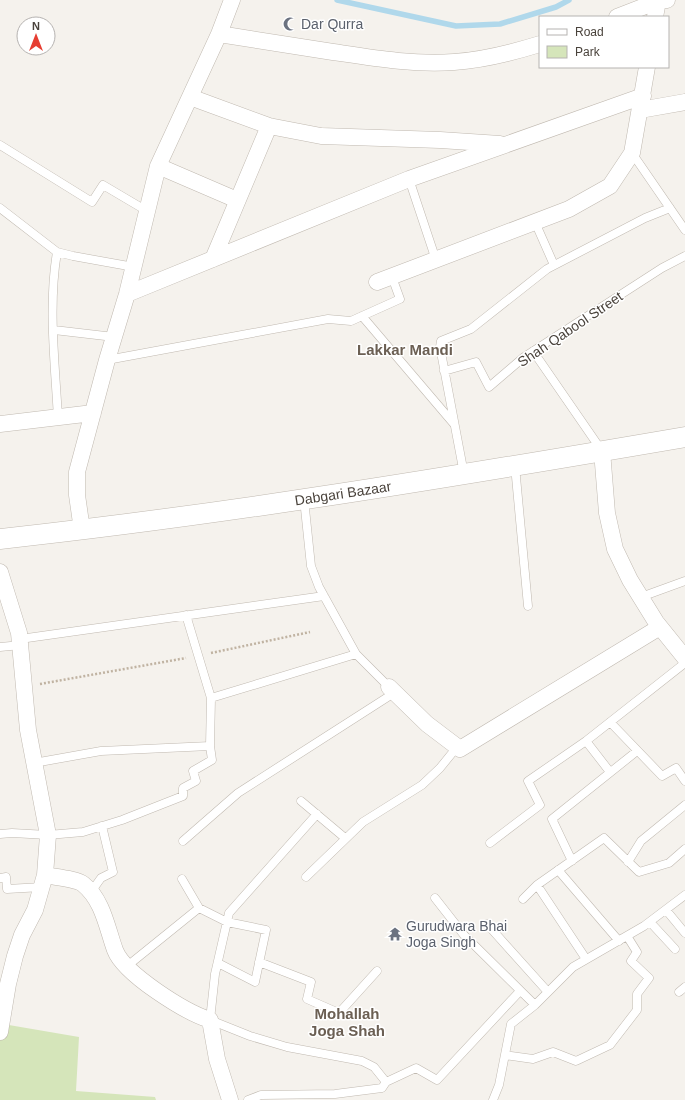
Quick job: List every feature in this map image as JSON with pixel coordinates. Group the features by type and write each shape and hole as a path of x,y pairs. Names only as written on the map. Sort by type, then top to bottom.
{"street":[{"path":"82,530 77,495 77,472 107,360 127,294 158,166 219,34 232,0"},
{"path":"656,16 658,0"},
{"path":"619,16 658,0 667,0"},
{"path":"219,34 371,58 411,62 453,62 480,60 505,55 539,44"},
{"path":"377,282 569,209 610,186 632,153 648,68"},
{"path":"190,97 269,126 321,136 506,144"},
{"path":"127,294 409,180 506,144 642,103 685,102"},
{"path":"212,259 269,126"},
{"path":"158,166 237,200"},
{"path":"0,424 93,413"},
{"name":"Dabgari Bazaar","path":"0,539 82,530 304,498 515,466 685,437"},
{"path":"602,451 607,513 615,550 660,628 685,658"},
{"path":"0,572 20,642 28,730 48,835 43,881 35,910 22,935 15,956 2,1012 0,1032"},
{"path":"391,690 427,724 460,749 660,628"},
{"path":"43,881 82,883 91,892 108,925 116,951 126,967 170,999 201,1017 210,1020 217,1060 230,1100"}],"lane":[{"path":"0,145 92,202 102,185 147,211"},
{"path":"632,153 685,230"},
{"path":"409,180 436,260"},
{"path":"0,208 57,252 134,267"},
{"path":"464,474 440,347 441,341 471,328 554,265 645,218 670,208"},
{"path":"535,222 554,265"},
{"path":"57,252 54,271 54,330 58,418"},
{"name":"Shah Qabool Street","path":"444,370 476,362 490,387 524,357 662,268 685,256"},
{"path":"107,360 328,319 351,321 400,299 392,276"},
{"path":"362,316 455,424"},
{"path":"54,330 114,337"},
{"path":"533,351 602,451"},
{"path":"515,466 528,606"},
{"path":"183,841 238,793 391,690 356,654 324,596 311,566 304,498"},
{"path":"641,597 685,582"},
{"path":"0,647 20,642 186,615 324,596"},
{"path":"0,834 12,833 48,835 83,832 183,796 183,788 196,781 193,771 212,760 210,746 211,698 186,615"},
{"path":"211,698 356,654"},
{"path":"490,843 540,805 528,781 610,722 685,663"},
{"path":"610,722 662,776 676,768 685,781"},
{"path":"586,740 610,772"},
{"path":"34,763 102,751 210,746"},
{"path":"306,877 363,822 422,785 440,768 457,747"},
{"path":"572,861 552,819 637,751"},
{"path":"301,801 346,838"},
{"path":"628,862 641,841 685,805"},
{"path":"317,814 229,913 218,963 210,1020 250,1036 287,1047 362,1061 374,1067 386,1082"},
{"path":"91,892 101,878 113,872 102,826"},
{"path":"524,899 537,885 604,838 639,872 669,863 685,849"},
{"path":"558,870 619,941"},
{"path":"0,878 6,878 7,889 43,881"},
{"path":"182,879 199,908 227,922 266,930 255,982 218,963"},
{"path":"537,885 586,959"},
{"path":"493,1100 499,1085 511,1024 534,1005 573,967 650,922 685,895"},
{"path":"435,898 464,935 534,1005"},
{"path":"126,967 199,908"},
{"path":"666,910 685,933"},
{"path":"650,922 675,949"},
{"path":"487,924 548,992"},
{"path":"505,1055 533,1059 553,1052 576,1061 610,1045 637,1010 637,994 649,978 631,961 637,952 627,936"},
{"path":"259,962 312,982 307,999 339,1013 377,971"},
{"path":"248,1100 261,1095 335,1094 382,1088 386,1082 416,1068 437,1080 520,991"}],"path":[{"path":"24,687 198,656 310,632"}],"green space":[{"path":"3,1024 79,1037 76,1091 155,1097 156,1100 0,1100 0,1028"}],"waterway":[{"path":"337,0 456,26 500,24 556,7 569,0"}],"place":[{"name":"Dar Qurra","path":"290,24"},
{"name":"Gurudwara Bhai Joga Singh","path":"395,934"}],"district":[{"name":"Lakkar Mandi","path":"405,350"},
{"name":"Mohallah Joga Shah","path":"347,1022"}]}
